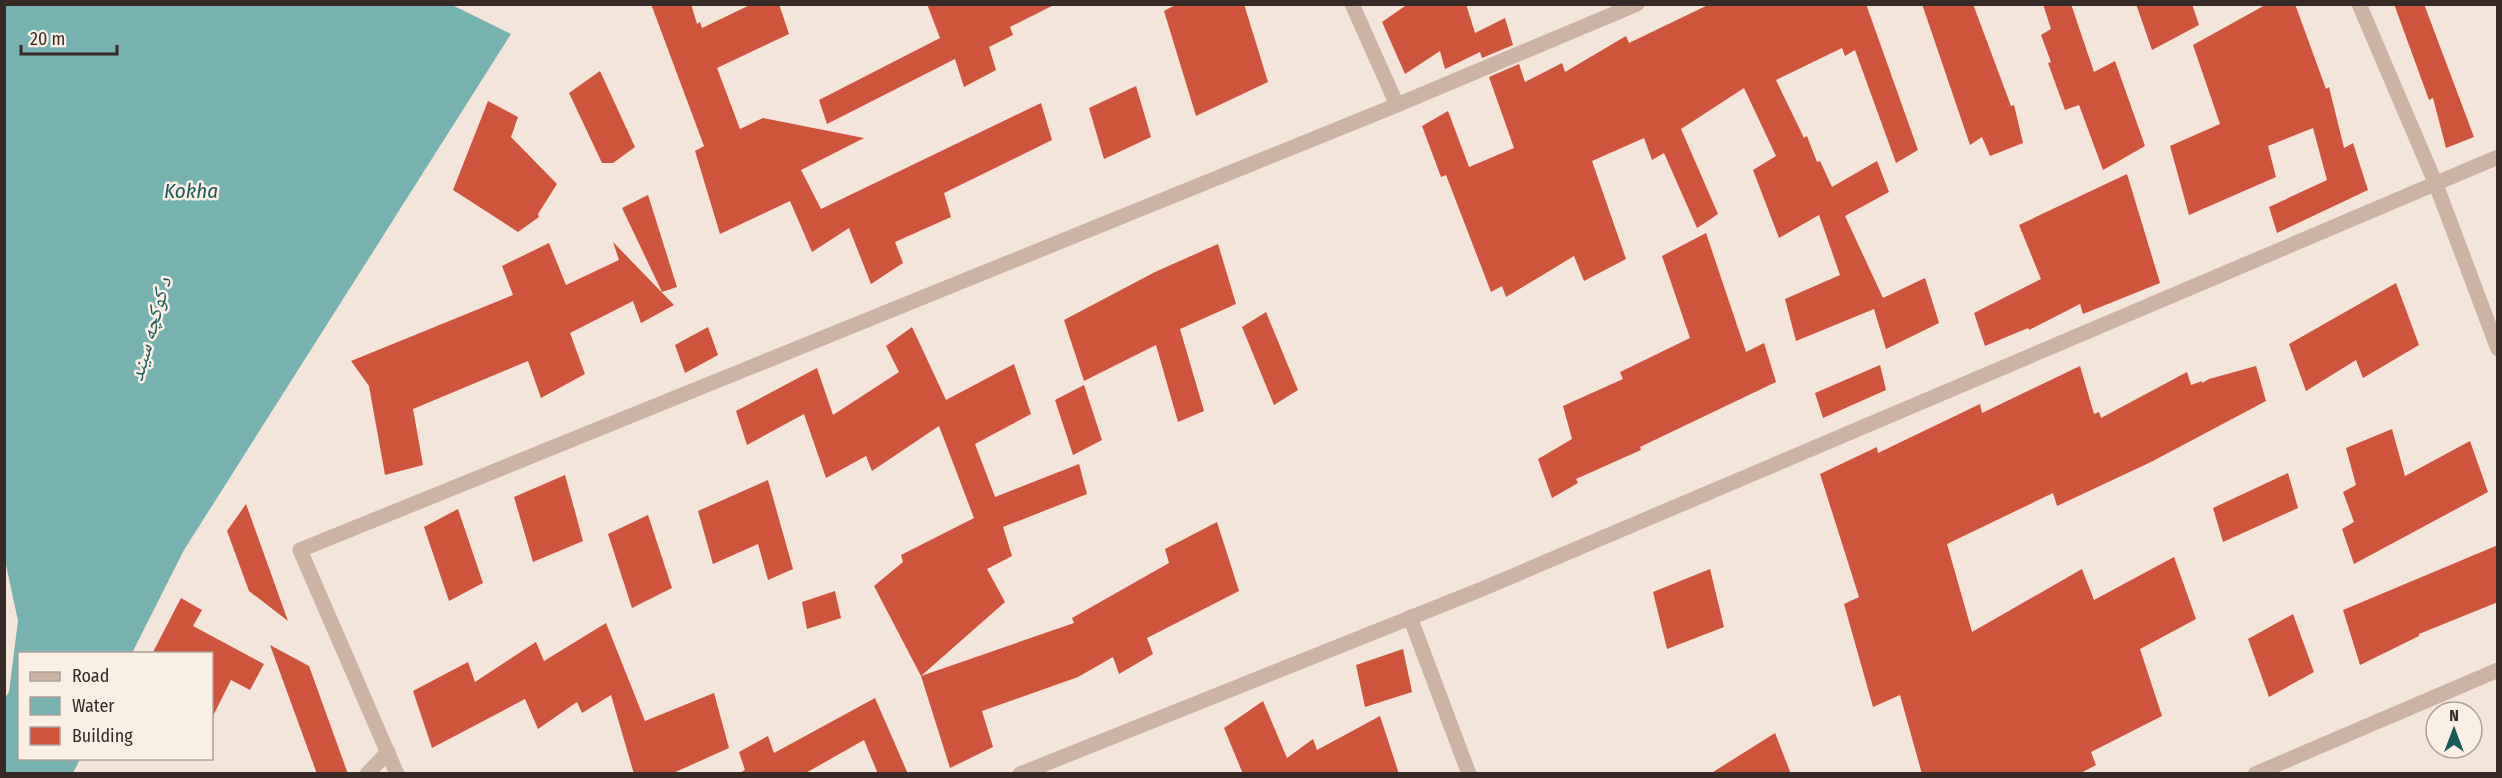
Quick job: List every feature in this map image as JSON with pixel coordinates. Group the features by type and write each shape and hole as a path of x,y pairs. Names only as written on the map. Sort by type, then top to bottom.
{"street":[{"path":"1352,4 1397,105"},
{"path":"397,774 300,550 1397,105 1637,4"},
{"path":"2359,4 2435,182 2498,349"},
{"path":"1020,774 1493,584 2498,157"},
{"path":"1410,617 1469,774"},
{"path":"2255,774 2498,670"},
{"path":"367,774 388,752"}],"water":[{"name":"Kokha","path":"5,5 452,5 511,34 184,550 133,652 18,652 18,760 80,760 73,773 5,773 5,698 9,692 18,621 4,555"}],"building":[{"path":"651,4 691,4 697,24 700,22 702,28 752,4 779,4 789,34 717,68 740,129 763,118 864,138 801,170 821,209 1041,103 1052,140 944,193 951,217 895,242 903,263 871,284 849,228 812,252 790,201 720,234 695,151 704,146"},
{"path":"927,4 1056,4 1010,27 1013,35 989,47 996,70 964,87 955,59 827,124 819,100 940,38"},
{"path":"1177,4 1244,4 1268,82 1196,116 1164,11"},
{"path":"1408,4 1466,4 1475,33 1505,18 1513,45 1482,58 1480,52 1445,69 1440,51 1405,74 1382,22"},
{"path":"1710,4 1866,4 1918,150 1896,163 1855,50 1845,56 1842,48 1776,80 1804,138 1807,136 1817,162 1820,161 1832,187 1877,161 1889,192 1845,216 1883,298 1925,278 1939,323 1886,349 1874,309 1796,341 1785,299 1840,275 1819,215 1779,238 1753,170 1776,156 1744,88 1681,129 1718,214 1697,228 1664,153 1652,160 1644,138 1592,161 1626,259 1584,281 1574,256 1506,297 1502,286 1491,292 1446,175 1441,177 1422,126 1448,111 1469,167 1514,148 1489,77 1519,64 1525,82 1562,63 1565,72 1626,36 1629,43"},
{"path":"1922,4 1973,4 2011,106 2014,105 2023,143 1990,156 1982,137 1970,145"},
{"path":"2043,4 2071,4 2094,72 2115,61 2145,146 2103,170 2079,105 2065,110 2048,63 2051,62 2041,35 2051,29"},
{"path":"2136,4 2192,4 2199,25 2152,50"},
{"path":"2267,4 2295,4 2326,89 2329,87 2344,148 2353,143 2368,190 2277,233 2269,207 2327,180 2313,128 2268,146 2276,177 2189,215 2170,146 2220,124 2193,45"},
{"path":"2394,4 2424,4 2474,137 2446,148 2433,98 2429,100"},
{"path":"600,71 635,147 613,163 602,163 569,93"},
{"path":"1136,86 1151,137 1104,159 1089,108"},
{"path":"488,101 518,117 511,137 557,184 538,214 539,217 518,232 453,190"},
{"path":"2127,174 2160,283 2083,314 2080,304 2029,330 2028,328 1985,346 1974,313 2041,279 2019,225"},
{"path":"648,195 677,287 662,292 622,208"},
{"path":"1706,233 1746,352 1764,343 1776,382 1640,447 1641,450 1576,479 1578,483 1552,498 1538,459 1572,439 1563,406 1623,379 1620,372 1690,338 1662,256"},
{"path":"613,242 674,305 641,323 633,301 570,333 585,374 541,398 528,361 413,409 423,465 385,475 369,386 351,361 513,295 502,266 549,243 566,285 619,260"},
{"path":"1218,244 1236,304 1180,329 1204,411 1178,422 1156,345 1084,381 1064,320 1155,272"},
{"path":"2396,283 2419,345 2363,378 2356,360 2306,391 2289,344"},
{"path":"1266,312 1298,390 1274,405 1242,327"},
{"path":"708,327 718,355 685,373 675,345"},
{"path":"912,327 946,400 1014,364 1031,414 975,444 995,497 1079,464 1087,494 1003,527 1012,556 987,569 1005,602 921,676 874,586 903,562 901,555 974,518 939,426 872,471 866,456 826,478 804,414 747,445 736,411 817,368 833,415 899,372 886,346"},
{"path":"1880,365 1886,390 1823,418 1815,393"},
{"path":"2080,366 2094,414 2099,412 2101,418 2187,372 2191,385 2256,366 2266,401 2151,462 2057,506 2053,493 1947,544 1972,632 2082,569 2094,600 2174,557 2196,619 2140,649 2162,716 2091,752 2096,765 2079,774 1922,774 1900,695 1873,707 1844,604 1859,597 1820,474 1877,447 1878,453 1980,404 1982,413"},
{"path":"1084,385 1102,440 1073,455 1055,400"},
{"path":"2392,429 2405,476 2470,441 2488,492 2354,564 2342,529 2354,522 2343,492 2356,485 2346,448"},
{"path":"2288,473 2298,508 2223,542 2213,508"},
{"path":"565,475 583,541 533,562 514,497"},
{"path":"768,480 793,569 768,580 758,544 713,564 698,511"},
{"path":"246,504 288,621 249,591 227,531"},
{"path":"458,509 483,583 449,601 424,527"},
{"path":"648,515 672,588 632,608 608,534"},
{"path":"1217,522 1239,591 1147,638 1153,654 1119,674 1113,657 1078,677 982,711 993,747 950,768 921,676 1074,623 1072,618 1169,563 1165,549"},
{"path":"2498,545 2498,602 2419,634 2360,665 2343,610"},
{"path":"1710,569 1724,627 1667,649 1653,592"},
{"path":"835,591 841,618 807,629 802,602"},
{"path":"181,598 202,610 193,626 264,664 250,690 231,680 213,716 213,652 153,652"},
{"path":"2293,614 2314,672 2269,697 2248,639"},
{"path":"606,623 645,721 714,693 729,748 671,774 634,774 611,695 582,713 577,702 538,729 525,699 432,748 413,691 468,662 475,682 536,642 544,661"},
{"path":"270,645 309,666 348,774 317,774"},
{"path":"1403,649 1412,692 1365,707 1356,665"},
{"path":"875,698 908,774 878,774 864,740 804,774 738,774 745,770 739,752 768,736 774,753"},
{"path":"1263,701 1287,758 1313,739 1317,750 1380,716 1399,774 1243,774 1224,728"},
{"path":"1775,733 1791,774 1710,774"}],"water label":[{"name":"د کوکچه سیند","path":"150,329"}]}
